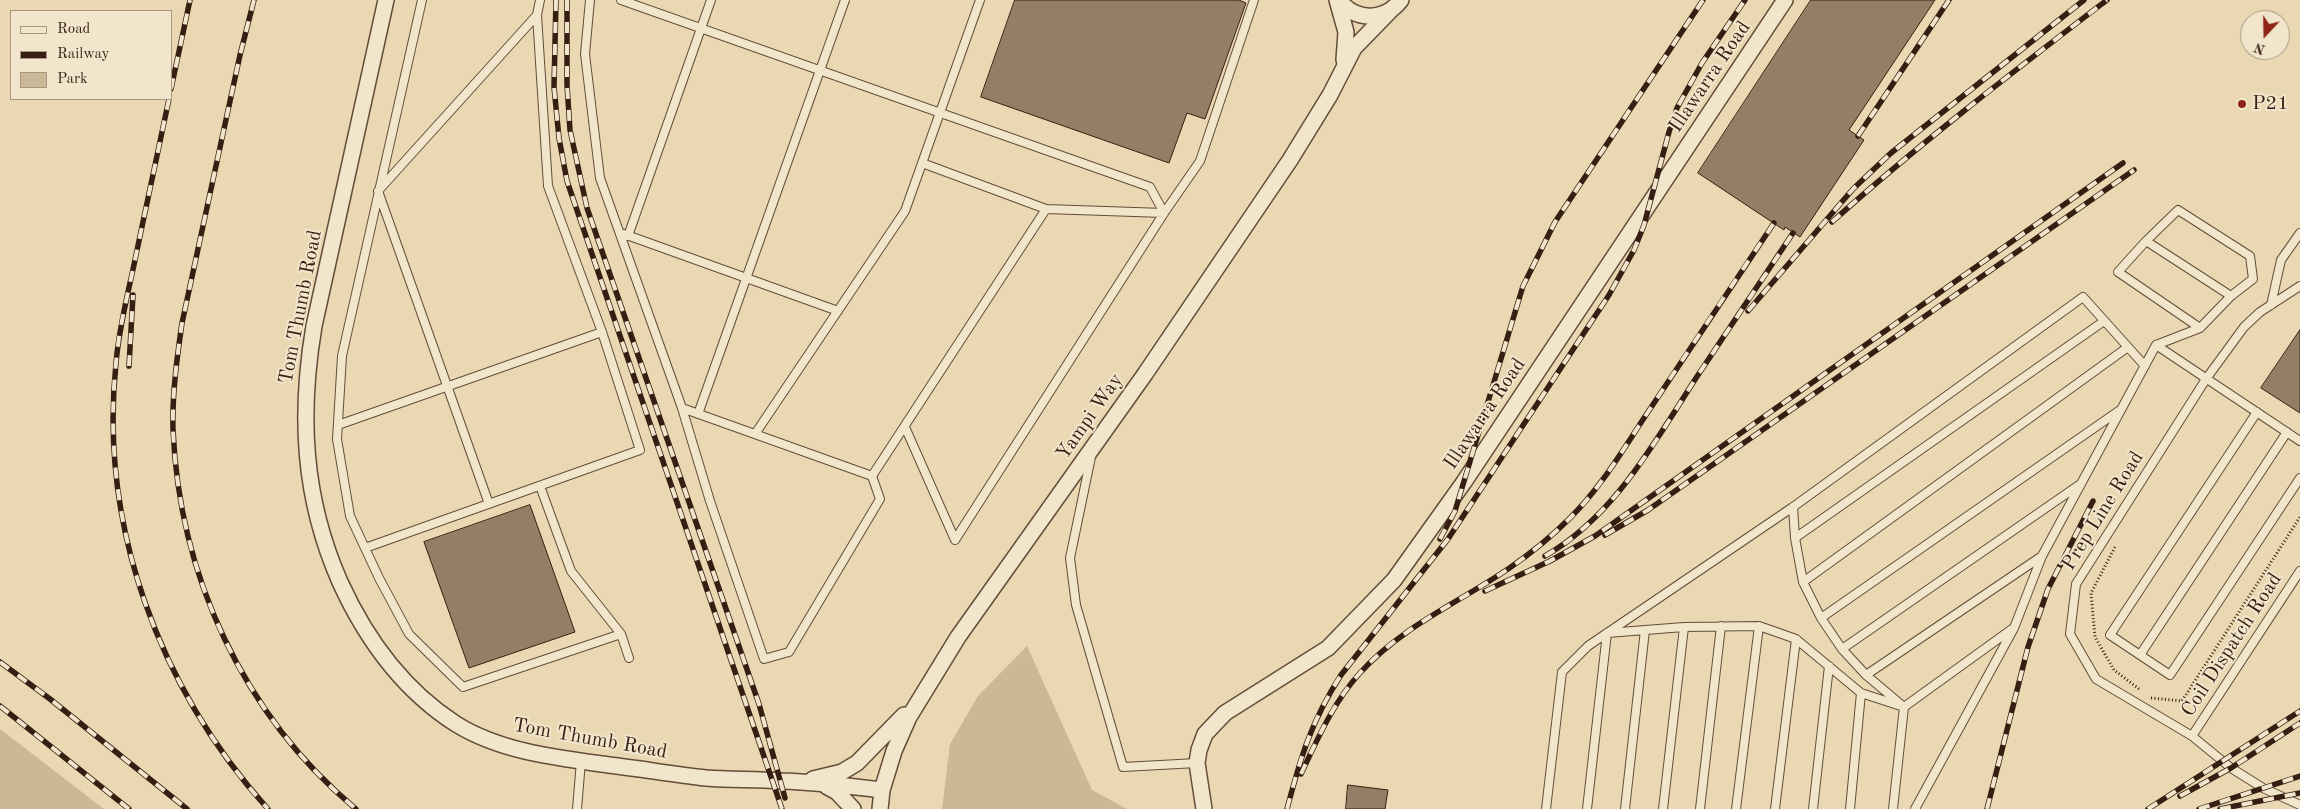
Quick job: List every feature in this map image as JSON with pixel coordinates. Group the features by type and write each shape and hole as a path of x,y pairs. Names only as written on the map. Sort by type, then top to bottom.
{"street":[{"name":"Tom Thumb Road","path":"386,0 314,326 307,366 304,408 306,453 311,489 321,529 334,567 361,622 391,666 410,688 451,720 481,736 530,752 706,778 802,782 882,790"},
{"name":"Yampi Way","path":"1338,0 1350,11 1367,16 1384,14 1396,5"},
{"name":"Yampi Way","path":"1338,0 1346,32 1346,52 1341,71"},
{"name":"Illawarra Road","path":"1204,809 1197,763 1198,750 1205,734 1225,713 1328,648 1394,580 1464,482 1785,0"},
{"name":"Yampi Way","path":"882,790 900,736 958,636 1093,448 1290,160 1326,101 1354,48 1396,5"},
{"path":"802,782 835,774 857,763 921,698"},
{"path":"818,784 837,792 853,809"},
{"path":"880,809 882,790"}],"lane":[{"path":"422,0 342,356 337,439 350,516 409,634 463,687 621,634"},
{"path":"366,548 640,450 602,332 548,186 537,15 540,0"},
{"path":"590,0 585,54 600,178 624,234 682,408 710,501 764,659 789,652 880,499 872,476"},
{"path":"621,0 1150,186 1164,213"},
{"path":"624,234 711,0"},
{"path":"698,414 845,0"},
{"path":"755,434 905,210 980,0"},
{"path":"905,426 955,540 1164,213 1200,161 1254,0"},
{"path":"378,191 537,15"},
{"path":"922,163 1046,209 1164,213"},
{"path":"378,191 489,504"},
{"path":"872,476 1046,209"},
{"path":"1915,809 2014,628 2042,556 2156,345 2200,328 2231,296 2253,279 2250,256 2178,210 2118,272 2200,328"},
{"path":"2272,305 2281,260 2300,233"},
{"path":"624,234 838,311"},
{"path":"2146,241 2231,296"},
{"name":"Prep Line Road","path":"2300,286 2260,312 2244,327 2206,379 2076,584 2070,634 2096,679 2192,736 2231,768 2263,788 2300,805"},
{"path":"1546,809 1562,672 1588,646 1793,507 2082,297 2145,366"},
{"path":"1795,538 2104,321"},
{"path":"338,425 602,332"},
{"path":"2156,345 2300,440"},
{"path":"1803,582 2128,347"},
{"path":"682,408 872,476"},
{"path":"1821,618 2122,409"},
{"path":"2257,412 2110,635 2170,675 2300,478"},
{"path":"2140,655 2287,432"},
{"path":"1093,448 1070,558 1076,605 1124,767 1197,763"},
{"path":"1842,649 2081,484"},
{"path":"540,486 571,571 621,634 629,658"},
{"path":"1793,507 1795,538 1803,582 1821,618 1842,649 1866,675 1904,707"},
{"path":"1866,675 2042,556"},
{"name":"Coil Dispatch Road","path":"2192,736 2300,571"},
{"path":"1700,809 1721,626"},
{"path":"1607,633 1684,627 1759,626 1796,639 1861,693 1904,707"},
{"path":"1736,809 1759,626"},
{"path":"1663,809 1684,627"},
{"path":"1893,809 1904,707 2014,628"},
{"path":"1625,809 1645,630"},
{"path":"1587,809 1607,633"},
{"path":"1776,809 1796,639"},
{"path":"1813,809 1829,666"},
{"path":"1850,809 1861,693"},
{"path":"577,809 581,761"}],"green space":[{"path":"1027,646 1092,790 1127,809 942,809 950,744 978,696"},
{"path":"0,729 104,809 0,809"}],"building":[{"path":"1015,0 1239,0 1246,3 1205,119 1187,113 1169,163 981,97"},
{"path":"1811,0 1935,0 1849,130 1864,140 1800,237 1785,227 1784,230 1698,173"},
{"path":"2300,330 2300,413 2261,388"},
{"path":"530,505 575,632 469,668 424,542"},
{"path":"1348,785 1388,790 1385,809 1346,809"}],"railway":[{"path":"172,84 190,0"},
{"path":"254,0 240,55 182,323 173,403 173,429 178,483 188,537 204,589 224,638 250,686 281,731 316,772 356,809"},
{"path":"556,0 554,87 559,138 567,181 782,809"},
{"path":"567,0 567,85 570,130 587,208 759,704 785,798"},
{"path":"1440,539 1455,511 1523,286 1555,222 1703,0"},
{"path":"1287,809 1297,772 1314,724 1341,675 1448,539 1609,295 1634,250 1644,225 1677,108 1702,63 1745,0"},
{"path":"1858,136 1949,0"},
{"path":"1748,311 1853,189 1891,153 2084,0"},
{"path":"1832,222 1933,136 2107,0"},
{"path":"169,100 117,349 113,424 117,484 128,544 145,602 168,658 196,711 229,762 268,809"},
{"path":"1485,591 1550,561 1595,536 2123,163"},
{"path":"1605,535 1648,510 2134,170"},
{"path":"1301,774 1327,721 1342,696 1360,673 1376,657 1393,642 1431,616 1508,569 1540,545 1581,507 1612,466 1774,223"},
{"path":"1545,556 1570,539 1592,520 1613,499 1632,475 1793,233"},
{"path":"129,366 133,295"},
{"path":"1987,809 2028,647 2048,589 2093,501"},
{"path":"0,662 50,699 187,809"},
{"path":"0,706 129,809"},
{"path":"2148,809 2300,711"},
{"path":"2180,796 2231,768 2300,723"},
{"path":"2199,809 2300,776"},
{"path":"2220,809 2300,793"}],"place":[{"name":"P21","path":"2242,104"}]}
